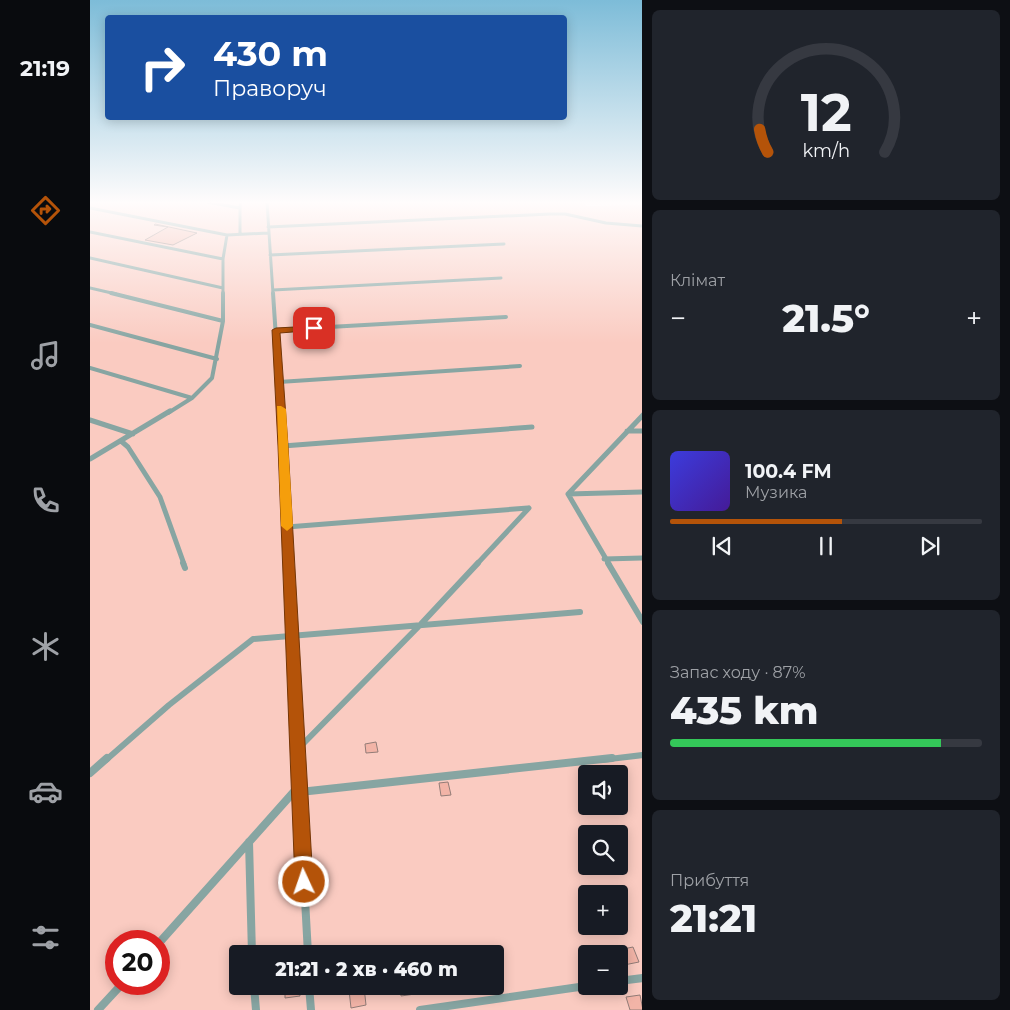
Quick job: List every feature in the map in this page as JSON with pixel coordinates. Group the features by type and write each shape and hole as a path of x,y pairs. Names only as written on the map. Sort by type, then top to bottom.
{"lane":[{"path":"174,249 223,259"},
{"path":"90,459 192,398 212,378 223,321 225,249"},
{"path":"270,249 283,446 308,945"},
{"path":"270,255 395,249"},
{"path":"90,258 223,288"},
{"path":"273,290 501,278"},
{"path":"90,288 223,321"},
{"path":"276,330 506,317"},
{"path":"90,325 217,359"},
{"path":"279,382 520,366"},
{"path":"90,368 192,398"},
{"path":"568,494 642,415"},
{"path":"90,420 133,434"},
{"path":"283,446 532,427"},
{"path":"627,431 642,431"},
{"path":"120,441 128,447 160,498 185,568"},
{"path":"568,494 642,492"},
{"path":"568,494 642,622"},
{"path":"287,528 529,508 421,624 298,750"},
{"path":"604,559 642,558"},
{"path":"90,773 170,705 253,639 580,612"},
{"path":"170,931 300,789 642,755"},
{"path":"250,842 252,945"},
{"path":"628,980 642,978"},
{"path":"420,1010 578,987"},
{"path":"98,1010 112,995"},
{"path":"255,995 256,1010"},
{"path":"309,995 310,1010"}],"shaded area":[{"path":"90,249 642,249 642,1010 90,1010"}],"building":[{"path":"376,742 378,752 366,753 365,744"},
{"path":"448,782 451,795 441,796 439,783"},
{"path":"633,947 639,962 628,964 628,948"},
{"path":"285,995 300,995 300,996 285,998"},
{"path":"350,995 365,995 366,1005 351,1008"},
{"path":"640,995 642,1010 630,1010 626,997"}],"slow traffic":[{"path":"281,409 287,526"}],"route":[{"path":"304,882 276,330 314,328"}]}
